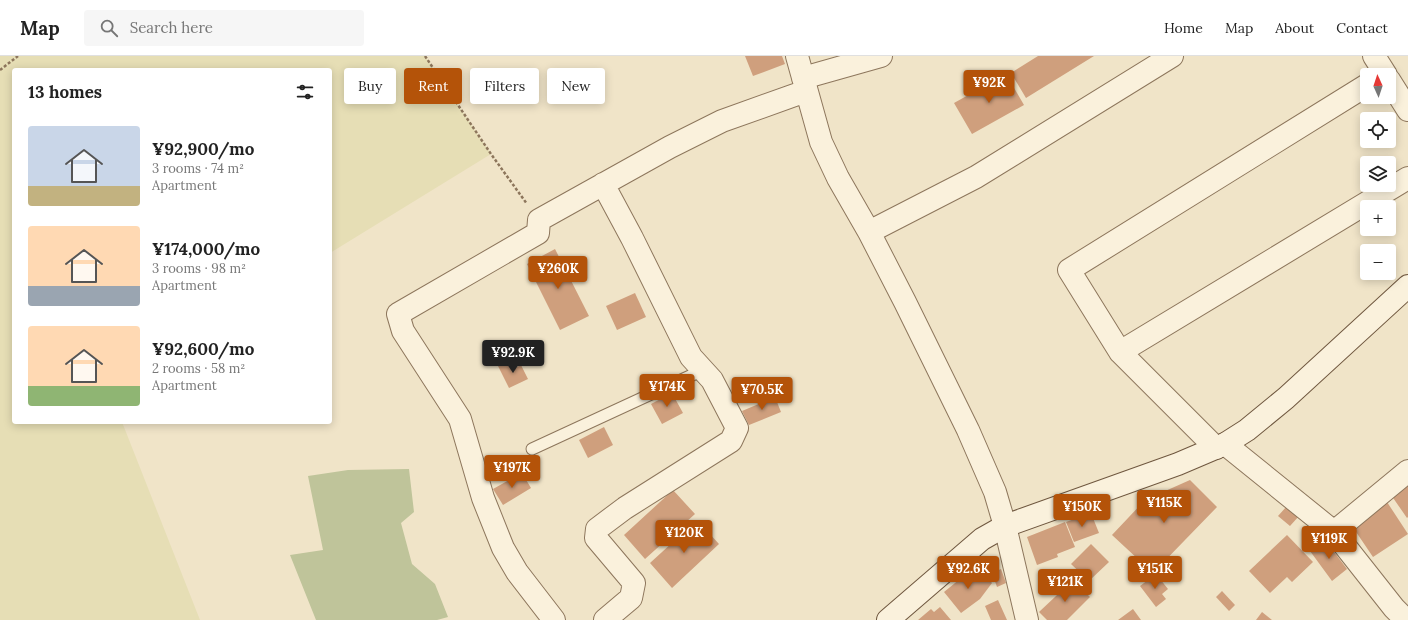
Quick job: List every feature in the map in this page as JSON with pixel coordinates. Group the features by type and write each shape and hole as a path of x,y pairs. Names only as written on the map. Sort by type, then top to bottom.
{"street":[{"path":"797,56 820,142 905,302 968,430 995,492 1005,526 1027,620"},
{"path":"554,620 517,572 503,548 482,498 460,418 403,331 398,314 538,233 539,220 670,146 804,84 881,56"},
{"path":"869,232 976,177 1172,56"},
{"path":"1360,87 1069,270 1120,352 1220,446 1334,532 1396,616"},
{"path":"1396,95 1408,110"},
{"path":"1120,352 1408,178"},
{"path":"603,184 632,238 691,357 712,380 737,428 730,441 625,508 597,529 596,538 634,583 631,598 605,620"},
{"path":"888,620 982,539 1005,526 1171,467 1220,446 1247,430 1286,398 1408,286"},
{"path":"1334,532 1408,471"}],"lane":[{"path":"532,450 703,370"}],"path":[{"path":"0,70 18,56"},
{"path":"426,56 491,154 539,220"}],"shaded area":[{"path":"0,56 425,56 433,68 404,68 404,104 457,104 491,154 332,252 332,68 12,68 12,424 123,424 200,620 0,620"}],"green space":[{"path":"409,469 414,512 401,523 412,564 435,584 448,617 437,620 316,620 290,555 323,550 308,476 348,470"}],"building":[{"path":"745,56 782,56 785,64 753,76"},
{"path":"1038,56 1094,56 1026,98 1011,73"},
{"path":"1006,74 1024,105 972,134 954,103"},
{"path":"555,249 589,316 560,330 527,264"},
{"path":"635,293 646,317 617,330 606,306"},
{"path":"511,360 515,368 521,365 528,379 509,388 498,366"},
{"path":"672,393 683,413 662,424 651,404"},
{"path":"775,397 781,412 749,425 742,411"},
{"path":"604,427 613,445 588,458 579,440"},
{"path":"522,473 531,488 503,505 493,489"},
{"path":"1408,479 1408,517 1407,518 1389,492"},
{"path":"1190,480 1217,507 1153,573 1112,535 1145,500"},
{"path":"673,490 695,514 645,559 624,535"},
{"path":"1387,502 1408,534 1373,557 1352,526"},
{"path":"1287,506 1299,516 1290,526 1278,516"},
{"path":"1091,513 1099,533 1074,542 1066,522"},
{"path":"697,520 719,544 672,588 650,563"},
{"path":"1065,522 1075,547 1057,554 1058,557 1037,565 1027,537"},
{"path":"1287,535 1313,562 1292,582 1287,577 1270,593 1249,571"},
{"path":"1325,540 1347,569 1332,581 1310,551"},
{"path":"1091,544 1109,562 1089,581 1071,564"},
{"path":"1001,569 1006,583 997,587 992,573"},
{"path":"971,570 975,575 982,572 992,583 980,599 961,613 944,592"},
{"path":"1156,574 1168,589 1162,594 1166,599 1156,607 1140,586"},
{"path":"1073,580 1090,597 1067,620 1047,620 1039,612"},
{"path":"1222,591 1235,605 1229,611 1216,597"},
{"path":"998,600 1007,620 991,620 985,606"},
{"path":"940,607 951,620 918,620 931,609 934,612"},
{"path":"1133,609 1141,620 1118,620"},
{"path":"1262,612 1272,620 1256,620"}]}
